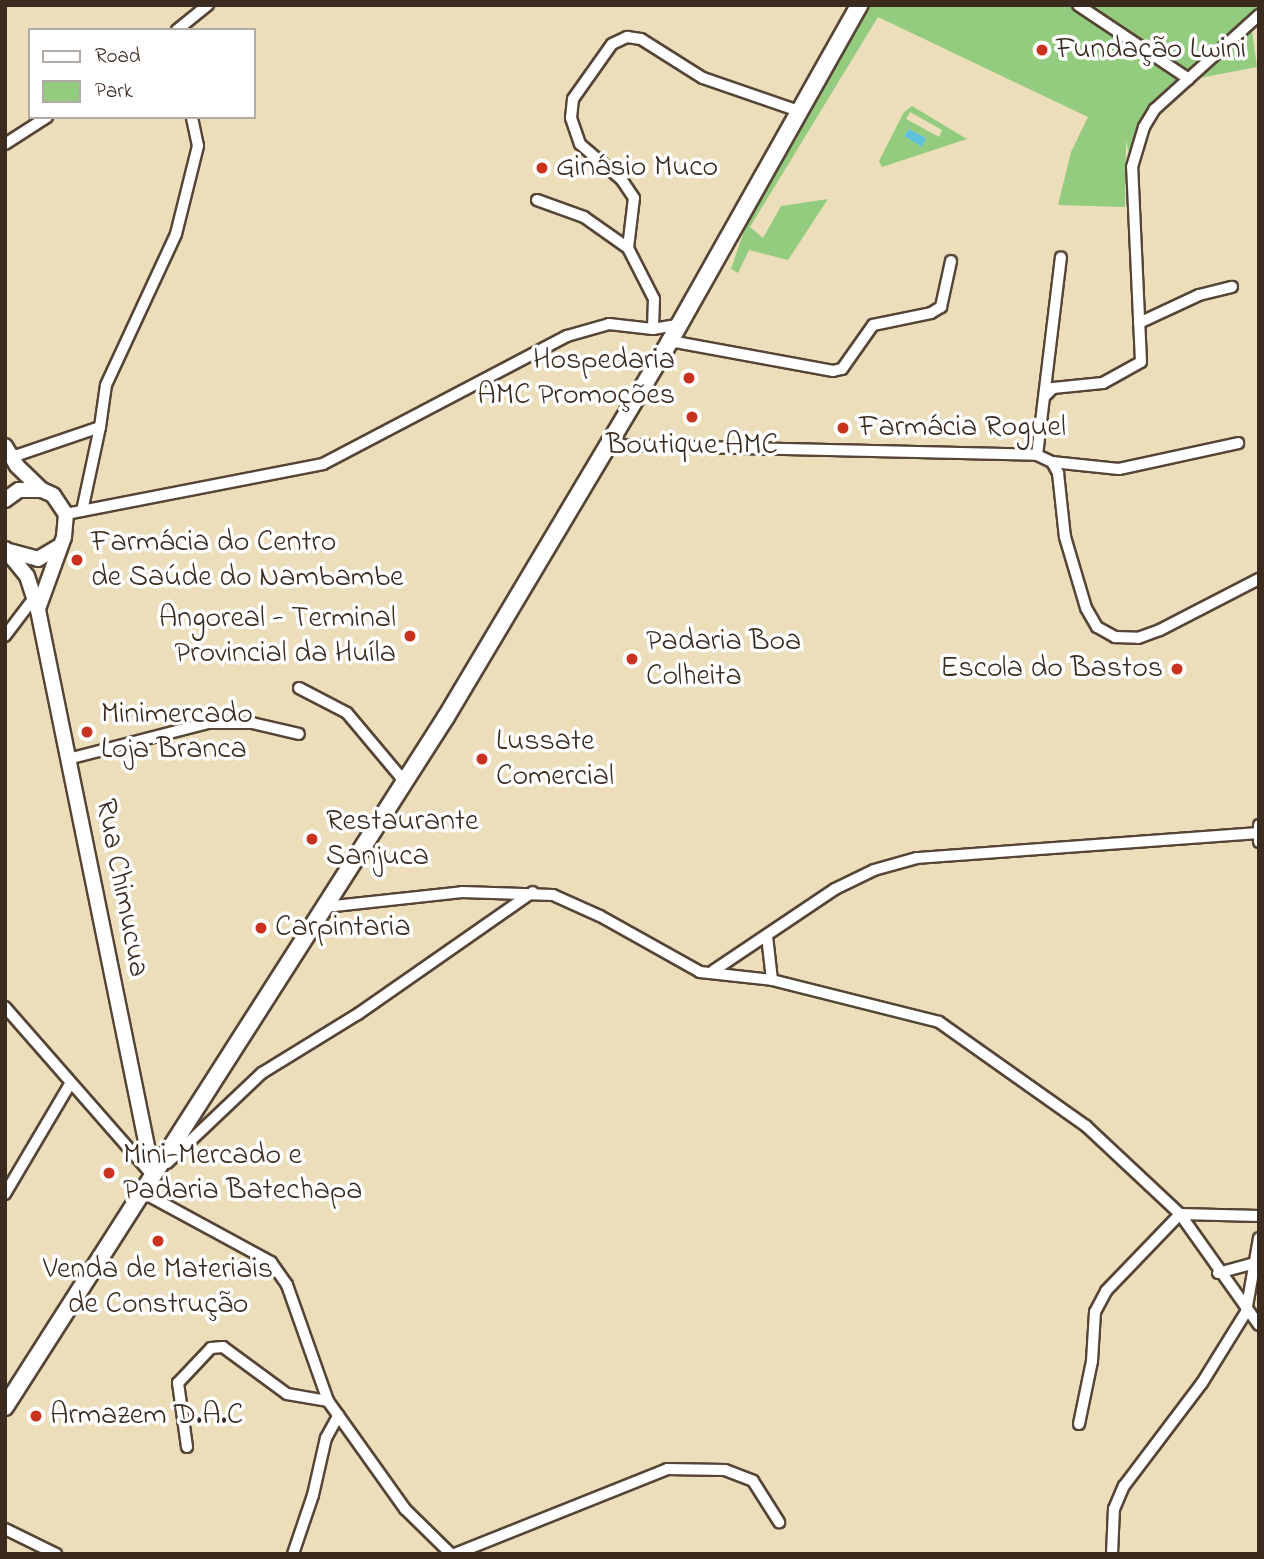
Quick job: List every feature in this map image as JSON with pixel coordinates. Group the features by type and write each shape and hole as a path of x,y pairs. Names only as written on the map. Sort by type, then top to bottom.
{"main road":[{"path":"5,1407 405,782 610,444 859,5"}],"street":[{"path":"179,28 208,5"},
{"path":"1078,5 1189,79"},
{"path":"1045,396 1053,388 1103,383 1141,362 1132,167 1144,127 1155,109 1259,15"},
{"path":"628,248 634,198 622,180 580,144 570,118 573,99 612,44 627,37 641,39 703,78 799,111"},
{"path":"5,144 44,119"},
{"path":"82,511 106,385 176,234 198,146 192,119"},
{"path":"537,200 584,217 628,248 654,299 653,328"},
{"path":"1037,454 1061,257"},
{"path":"670,341 833,371 842,369 873,325 931,313 942,307 951,261"},
{"path":"1139,323 1199,295 1231,287"},
{"path":"100,427 8,452 42,490 53,495 66,514 82,511 323,464 567,336 609,324 653,328 680,324"},
{"path":"610,444 1037,454 1052,462 1119,469 1238,443"},
{"path":"1052,462 1074,575 1086,608 1097,627 1115,637 1138,638 1160,630 1259,579"},
{"path":"5,500 19,490 42,490"},
{"name":"Rua Chimucua","path":"36,604 67,526 66,514"},
{"name":"Rua Chimucua","path":"5,549 26,559 49,555 58,547"},
{"name":"Rua Chimucua","path":"5,549 27,576 36,604 153,1176"},
{"path":"5,635 36,604"},
{"path":"299,688 347,713 405,782"},
{"path":"68,759 208,723 253,723 299,734"},
{"path":"713,971 835,889 874,870 917,858 1258,833"},
{"path":"325,908 462,892 534,892 553,895 600,916 699,972 713,971 772,980 939,1022 1086,1126 1180,1214 1218,1273 1246,1312 1259,1325"},
{"path":"5,1007 153,1176 262,1073 534,892"},
{"path":"767,936 772,980"},
{"path":"5,1194 70,1084"},
{"path":"142,1192 271,1262 287,1285 328,1401 405,1509 453,1554 667,1469 725,1470 753,1481 779,1522"},
{"path":"1079,1424 1092,1361 1095,1312 1106,1291 1180,1214 1259,1216"},
{"path":"1112,1554 1114,1509 1124,1486 1202,1383 1246,1312 1251,1264 1259,1238"},
{"path":"1218,1273 1251,1264"},
{"path":"187,1447 178,1383 211,1348 223,1347 287,1394 328,1401"},
{"path":"293,1554 313,1495 326,1438 339,1415"},
{"path":"5,1529 56,1554"}],"green space":[{"path":"869,5 1259,5 1259,15 1251,23 1257,67 1189,80 1155,109 1132,167 1126,140 1125,207 1058,205 1071,152 1088,117 878,17 750,227 763,238 781,206 828,199 788,260 749,250 738,273 731,269 746,225"},
{"path":"912,106 967,139 882,167 879,161 904,112","holes":["910,112 942,130 939,137 906,119","909,129 926,138 922,146 904,136"]}],"water":[{"path":"909,129 926,138 922,147 904,136"}],"place":[{"name":"Fundação Lwini","path":"1042,50"},
{"name":"Ginásio Muco","path":"542,168"},
{"name":"Hospedaria AMC Promoções","path":"689,378"},
{"name":"Boutique AMC","path":"692,417"},
{"name":"Farmácia Roguel","path":"843,428"},
{"name":"Farmácia do Centro de Saúde do Nambambe","path":"77,560"},
{"name":"Angoreal - Terminal Provincial da Huíla","path":"410,636"},
{"name":"Padaria Boa Colheita","path":"632,659"},
{"name":"Escola do Bastos","path":"1177,669"},
{"name":"Minimercado Loja Branca","path":"87,732"},
{"name":"Lussate Comercial","path":"482,759"},
{"name":"Restaurante Sanjuca","path":"312,839"},
{"name":"Carpintaria","path":"261,928"},
{"name":"Mini-Mercado e Padaria Batechapa","path":"109,1173"},
{"name":"Venda de Materiais de Construção","path":"158,1241"},
{"name":"Armazem D.A.C","path":"36,1416"}]}
